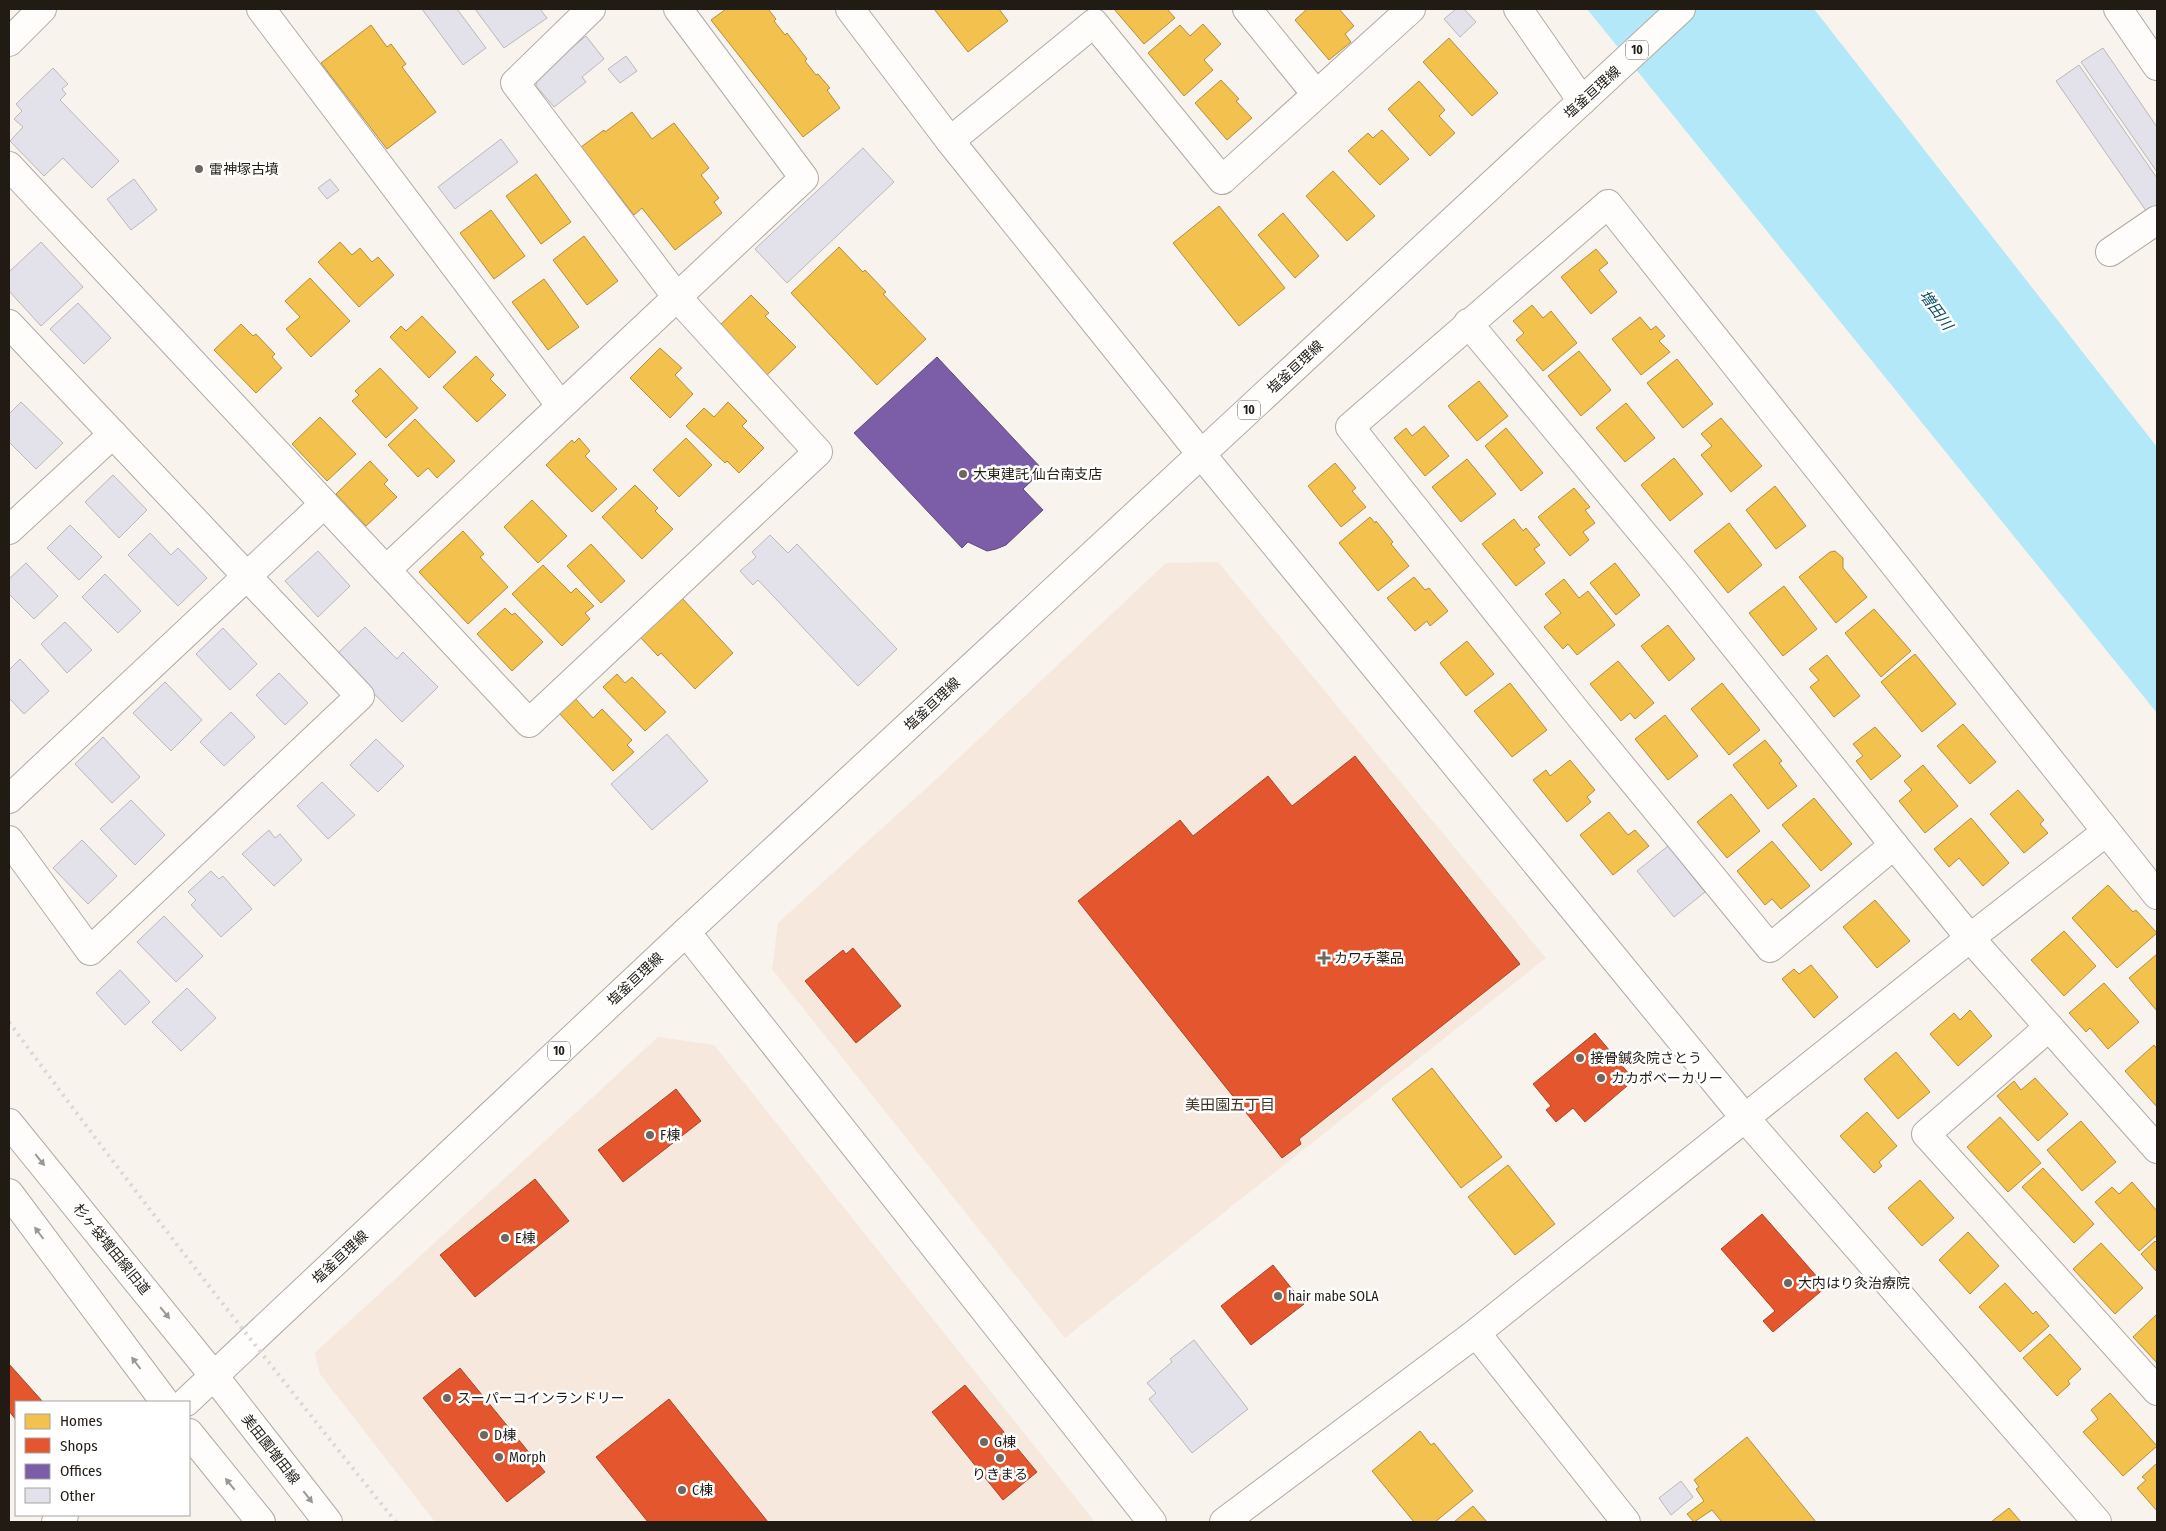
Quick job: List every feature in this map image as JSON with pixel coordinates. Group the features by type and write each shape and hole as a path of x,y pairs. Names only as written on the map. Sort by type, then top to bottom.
{"street":[{"path":"9,42 42,9"},
{"path":"261,9 560,405"},
{"path":"9,166 529,723 818,452 676,296 515,83 591,9"},
{"path":"386,570 804,178 678,9"},
{"path":"850,9 950,141 1201,454 1745,1118 2096,1522"},
{"path":"1248,9 1316,94"},
{"path":"950,141 1088,16 1222,180 1411,9"},
{"path":"1518,9 1587,96"},
{"name":"塩釜亘理線","path":"187,1401 686,932 1681,9"},
{"path":"2118,9 2157,66"},
{"path":"1894,845 1770,948 1588,725 1350,427 1468,323 1608,204 2157,895"},
{"path":"2110,252 2157,220"},
{"path":"1468,323 1681,579 1970,938 2157,1149"},
{"path":"9,324 360,696 90,951 9,840"},
{"path":"9,530 113,434"},
{"path":"9,800 324,504"},
{"path":"1224,1522 1476,1333 1970,938 2106,832"},
{"path":"686,932 1152,1522"},
{"path":"2049,1027 1926,1134 2157,1391"},
{"name":"杉ヶ袋増田線旧道","path":"9,1123 214,1376"},
{"path":"9,1193 164,1401"},
{"path":"1476,1333 1626,1522"},
{"name":"美田園増田線","path":"214,1376 328,1522"},
{"path":"190,1434 261,1522"}],"shaded area":[{"path":"1218,562 1546,958 1065,1338 772,969 778,923 944,772 1166,563"},
{"path":"658,1037 714,1045 1095,1522 435,1522 320,1374 315,1353"}],"water":[{"name":"増田川","path":"1587,9 1814,9 2157,447 2157,713"}],"building: Homes":[{"path":"726,9 768,9 776,19 774,21 785,35 787,33 807,59 805,61 830,88 827,90 840,108 803,137 711,20"},
{"path":"934,9 999,9 1008,21 968,52"},
{"path":"1114,9 1167,9 1175,18 1144,44"},
{"path":"1307,9 1339,9 1354,26 1345,34 1351,42 1329,60 1295,20"},
{"path":"1203,24 1221,44 1204,60 1213,70 1184,96 1148,53 1180,25 1190,36"},
{"path":"371,25 387,47 391,44 406,64 402,67 436,112 387,149 321,63"},
{"path":"1449,38 1498,93 1472,116 1423,62"},
{"path":"1221,80 1239,99 1236,101 1252,118 1227,140 1195,103"},
{"path":"1419,81 1445,110 1439,116 1455,133 1430,156 1388,109"},
{"path":"632,112 652,139 674,123 709,168 701,175 719,198 714,202 722,213 675,250 642,208 634,215 581,147"},
{"path":"1382,130 1409,159 1380,185 1348,151 1368,133 1373,138"},
{"path":"1333,171 1375,216 1347,241 1306,196"},
{"path":"536,174 571,222 541,244 506,196"},
{"path":"1219,206 1285,288 1239,326 1173,243"},
{"path":"491,210 525,256 494,279 460,233"},
{"path":"1283,213 1319,256 1295,278 1258,235"},
{"path":"584,236 618,281 587,305 553,260"},
{"path":"340,242 352,255 360,248 372,262 378,257 394,275 359,307 318,262"},
{"path":"839,247 886,292 883,294 926,339 877,385 791,293"},
{"path":"1596,249 1608,263 1599,270 1617,292 1591,314 1561,277"},
{"path":"310,278 350,321 311,357 286,329 300,317 285,301"},
{"path":"544,279 579,327 548,350 512,302"},
{"path":"751,295 769,313 765,316 796,347 766,376 718,327"},
{"path":"1532,305 1543,318 1551,311 1577,343 1543,371 1516,340 1524,333 1513,321"},
{"path":"422,316 456,352 429,378 390,337 401,326 406,331"},
{"path":"1640,317 1651,330 1656,326 1665,336 1659,341 1670,352 1641,375 1612,339"},
{"path":"241,324 253,336 256,334 275,354 272,357 282,368 256,393 214,350"},
{"path":"660,348 682,368 675,375 693,394 670,418 630,378"},
{"path":"1579,351 1611,390 1581,416 1548,376"},
{"path":"476,356 494,375 490,379 506,395 477,422 443,387"},
{"path":"1677,359 1713,404 1683,428 1647,383"},
{"path":"380,368 418,408 386,438 352,401 359,395 355,391"},
{"path":"1479,381 1508,416 1477,441 1448,406"},
{"path":"728,402 747,421 742,426 764,448 739,473 727,461 725,463 686,426 704,408 714,417"},
{"path":"1626,403 1655,438 1625,462 1596,428"},
{"path":"320,417 356,454 327,481 292,444"},
{"path":"1721,418 1762,466 1731,492 1701,455 1712,446 1701,434"},
{"path":"415,419 455,461 437,478 428,468 418,477 388,445"},
{"path":"1424,426 1449,456 1425,476 1394,438 1406,428 1412,436"},
{"path":"1506,428 1543,473 1521,491 1485,446"},
{"path":"579,438 590,451 585,456 617,489 592,512 546,465 572,440 574,443"},
{"path":"686,438 712,465 679,497 653,470"},
{"path":"1674,458 1703,494 1670,521 1641,485"},
{"path":"1467,459 1496,494 1461,522 1432,487"},
{"path":"370,461 388,480 384,484 397,497 366,526 336,494"},
{"path":"1335,463 1356,488 1352,491 1366,507 1341,527 1308,486"},
{"path":"635,485 658,508 655,511 673,529 642,559 602,517"},
{"path":"1775,486 1806,526 1776,549 1746,510"},
{"path":"1574,488 1590,507 1585,510 1595,523 1583,532 1589,540 1570,556 1538,517"},
{"path":"532,500 567,536 538,563 504,527"},
{"path":"1370,517 1375,523 1376,521 1393,542 1391,544 1409,566 1378,591 1339,543"},
{"path":"1514,519 1523,531 1526,528 1540,545 1534,549 1545,563 1516,586 1482,544"},
{"path":"1729,523 1762,565 1728,593 1694,551"},
{"path":"463,531 484,554 480,557 508,587 468,624 419,572"},
{"path":"591,544 625,581 601,603 567,566"},
{"path":"1835,551 1843,558 1843,568 1867,597 1836,623 1799,577 1830,552"},
{"path":"1615,563 1640,595 1616,615 1590,583"},
{"path":"543,565 571,593 576,588 594,606 585,613 590,619 562,646 512,594"},
{"path":"1414,577 1425,590 1429,588 1448,611 1430,626 1427,621 1415,631 1387,598"},
{"path":"1564,579 1579,598 1588,591 1615,625 1577,655 1568,644 1563,649 1544,627 1561,613 1545,594"},
{"path":"1784,586 1817,629 1783,656 1749,613"},
{"path":"682,598 733,653 695,689 661,653 658,656 640,637"},
{"path":"505,608 512,615 515,613 543,642 512,671 477,634"},
{"path":"1874,609 1911,651 1881,677 1845,633"},
{"path":"1668,625 1695,659 1669,681 1641,646"},
{"path":"1467,641 1494,674 1466,696 1440,663"},
{"path":"1915,654 1956,704 1922,732 1881,682"},
{"path":"1827,655 1860,696 1834,717 1810,687 1819,680 1809,669"},
{"path":"1618,661 1654,703 1635,719 1630,713 1621,721 1590,684"},
{"path":"617,674 625,683 632,677 666,712 645,731 603,687"},
{"path":"1510,683 1547,730 1512,757 1474,711"},
{"path":"1722,683 1760,730 1729,755 1691,709"},
{"path":"573,696 593,718 602,709 632,740 627,745 634,752 613,771 557,711"},
{"path":"1665,715 1698,756 1668,780 1635,739"},
{"path":"1963,724 1996,762 1970,784 1937,746"},
{"path":"1875,727 1901,756 1871,780 1856,761 1863,756 1853,744"},
{"path":"1765,740 1782,761 1779,763 1797,786 1768,809 1733,765"},
{"path":"1570,760 1595,790 1587,797 1591,802 1567,822 1533,780 1546,770 1550,776"},
{"path":"1923,765 1958,806 1925,833 1899,801 1912,790 1904,781"},
{"path":"2018,790 2044,820 2040,824 2048,833 2024,853 1990,814"},
{"path":"1731,794 1760,831 1727,858 1697,822"},
{"path":"1814,798 1852,844 1821,871 1782,825"},
{"path":"1609,812 1628,835 1635,830 1649,846 1613,875 1580,835"},
{"path":"1971,818 2009,863 1983,886 1959,858 1949,867 1934,849"},
{"path":"1772,841 1810,886 1781,909 1772,899 1765,905 1737,871"},
{"path":"2108,885 2133,912 2136,910 2157,933 2117,968 2072,918"},
{"path":"1875,900 1910,941 1877,968 1843,927"},
{"path":"2064,931 2096,966 2064,996 2031,960"},
{"path":"2157,954 2157,1011 2129,978"},
{"path":"1811,965 1838,997 1814,1018 1782,979 1794,969 1799,974"},
{"path":"2104,983 2139,1022 2108,1049 2090,1028 2086,1032 2069,1013"},
{"path":"1970,1010 1992,1036 1958,1066 1930,1034 1954,1013 1960,1020"},
{"path":"2154,1045 2157,1049 2157,1107 2125,1071"},
{"path":"1896,1052 1930,1092 1898,1119 1864,1079"},
{"path":"1432,1068 1502,1157 1461,1188 1392,1099"},
{"path":"2035,1078 2068,1114 2038,1141 1997,1096 2014,1081 2021,1090"},
{"path":"1867,1112 1897,1146 1879,1162 1882,1166 1874,1173 1840,1136"},
{"path":"2000,1117 2041,1163 2008,1192 1967,1147"},
{"path":"2081,1121 2116,1162 2082,1191 2047,1150"},
{"path":"1508,1165 1555,1224 1515,1255 1468,1197"},
{"path":"2043,1168 2094,1224 2074,1243 2022,1187"},
{"path":"1920,1180 1954,1218 1922,1246 1888,1208"},
{"path":"2132,1182 2157,1211 2157,1235 2139,1251 2095,1202 2112,1187 2119,1194"},
{"path":"1968,1232 1999,1266 1970,1294 1939,1260"},
{"path":"2155,1241 2157,1243 2157,1272 2141,1254"},
{"path":"2101,1243 2143,1288 2115,1314 2073,1269"},
{"path":"2005,1283 2033,1314 2036,1311 2049,1326 2020,1352 1979,1307"},
{"path":"2157,1314 2157,1363 2133,1337"},
{"path":"2050,1334 2081,1369 2068,1381 2070,1384 2057,1396 2023,1358"},
{"path":"2110,1393 2157,1446 2123,1476 2083,1432 2098,1419 2091,1410"},
{"path":"1420,1431 1431,1445 1434,1443 1473,1491 1435,1522 1414,1522 1372,1471"},
{"path":"1747,1437 1816,1522 1722,1522 1712,1510 1694,1522 1687,1514 1704,1501 1696,1489 1699,1487 1694,1480"},
{"path":"2157,1463 2157,1511 2137,1488 2146,1480 2142,1477"},
{"path":"1473,1506 1487,1522 1454,1522"},
{"path":"2009,1508 2021,1522 1991,1522"}],"building: Shops":[{"path":"1355,756 1520,964 1299,1139 1301,1144 1282,1158 1078,901 1180,820 1193,836 1268,776 1292,806"},
{"path":"853,948 901,1006 856,1043 805,981 843,950 846,954"},
{"path":"1595,1033 1634,1080 1585,1122 1573,1108 1556,1122 1546,1110 1551,1106 1533,1084"},
{"name":"F棟","path":"676,1089 701,1121 623,1182 598,1150"},
{"name":"E棟","path":"535,1179 569,1221 475,1297 440,1255"},
{"path":"1762,1214 1826,1287 1773,1332 1763,1321 1775,1311 1721,1249"},
{"path":"1273,1265 1304,1304 1251,1345 1221,1306"},
{"path":"9,1364 42,1401 15,1401 15,1419 9,1411"},
{"name":"D棟","path":"460,1368 545,1472 507,1502 423,1398"},
{"name":"G棟","path":"965,1385 1037,1472 1003,1500 932,1412"},
{"name":"C棟","path":"669,1399 768,1522 648,1522 596,1457"}],"building: Offices":[{"path":"937,357 1043,470 1023,489 1043,510 1006,545 996,549 987,551 968,542 962,548 854,433"}],"building: Other":[{"path":"422,9 457,9 486,48 463,65"},
{"path":"475,9 540,9 547,18 504,48"},
{"path":"1456,9 1464,9 1476,22 1460,37 1444,19"},
{"path":"586,36 604,59 582,77 586,82 554,107 536,86 538,68 564,54"},
{"path":"2103,48 2157,127 2157,172 2081,62"},
{"path":"626,56 637,71 620,83 608,69"},
{"path":"2079,65 2157,178 2157,209 2149,215 2056,81"},
{"path":"53,68 68,84 62,89 66,94 60,100 119,161 92,188 63,158 44,176 10,141 23,127 14,119 22,111 16,104"},
{"path":"501,139 518,162 455,209 438,187"},
{"path":"863,148 894,182 787,283 755,249"},
{"path":"134,179 157,210 131,230 107,199"},
{"path":"330,179 339,190 327,199 318,188"},
{"path":"41,242 83,287 41,326 9,291 9,272"},
{"path":"78,303 111,338 84,364 50,329"},
{"path":"21,402 63,443 36,469 9,442 9,414"},
{"path":"113,475 147,510 119,538 85,502"},
{"path":"70,525 102,557 79,580 47,548"},
{"path":"150,533 171,555 178,548 207,578 178,606 128,555"},
{"path":"770,535 788,553 797,544 897,649 858,686 758,580 753,585 740,571 756,557 752,552"},
{"path":"318,551 350,586 318,617 285,581"},
{"path":"26,563 58,596 34,619 9,594 9,579"},
{"path":"105,574 141,611 118,633 82,597"},
{"path":"65,622 92,650 67,673 41,644"},
{"path":"365,627 397,659 403,652 438,687 402,722 336,655"},
{"path":"223,628 257,664 230,690 196,654"},
{"path":"20,659 49,691 24,714 9,698 9,670"},
{"path":"279,673 308,703 285,725 256,695"},
{"path":"165,682 202,720 171,751 133,713"},
{"path":"231,712 255,737 224,766 200,742"},
{"path":"667,734 708,781 652,830 611,784"},
{"path":"103,737 140,777 112,803 75,764"},
{"path":"376,739 404,766 378,792 350,765"},
{"path":"322,782 355,815 328,839 297,806"},
{"path":"131,800 165,835 135,865 100,829"},
{"path":"269,830 275,838 280,834 302,860 274,886 242,854"},
{"path":"82,840 117,876 88,904 53,868"},
{"path":"1668,846 1705,892 1674,917 1637,871"},
{"path":"211,871 219,879 223,876 252,909 221,937 191,905 196,900 188,892"},
{"path":"164,916 203,956 176,982 137,942"},
{"path":"120,970 150,1002 125,1025 96,993"},
{"path":"187,988 216,1018 181,1051 152,1022"},
{"path":"1194,1340 1248,1409 1192,1453 1149,1399 1156,1393 1147,1383 1172,1362 1170,1359"},
{"path":"1681,1481 1693,1497 1671,1515 1659,1498"}],"railway":[{"path":"9,1022 200,1274 396,1522"}],"place":[{"name":"雷神塚古墳","path":"199,169"},
{"name":"大東建託 仙台南支店","path":"963,474"},
{"name":"カワチ薬品","path":"1324,958"},
{"name":"接骨鍼灸院さとう","path":"1580,1058"},
{"name":"カカポベーカリー","path":"1601,1078"},
{"name":"F棟","path":"650,1135"},
{"name":"E棟","path":"505,1238"},
{"name":"大内はり灸治療院","path":"1788,1283"},
{"name":"hair mabe SOLA","path":"1278,1296"},
{"name":"スーパーコインランドリー","path":"447,1398"},
{"name":"D棟","path":"484,1435"},
{"name":"G棟","path":"984,1442"},
{"name":"Morph","path":"499,1457"},
{"name":"りきまる","path":"1000,1458"},
{"name":"C棟","path":"682,1490"}],"district":[{"name":"美田園五丁目","path":"1230,1105"}]}
